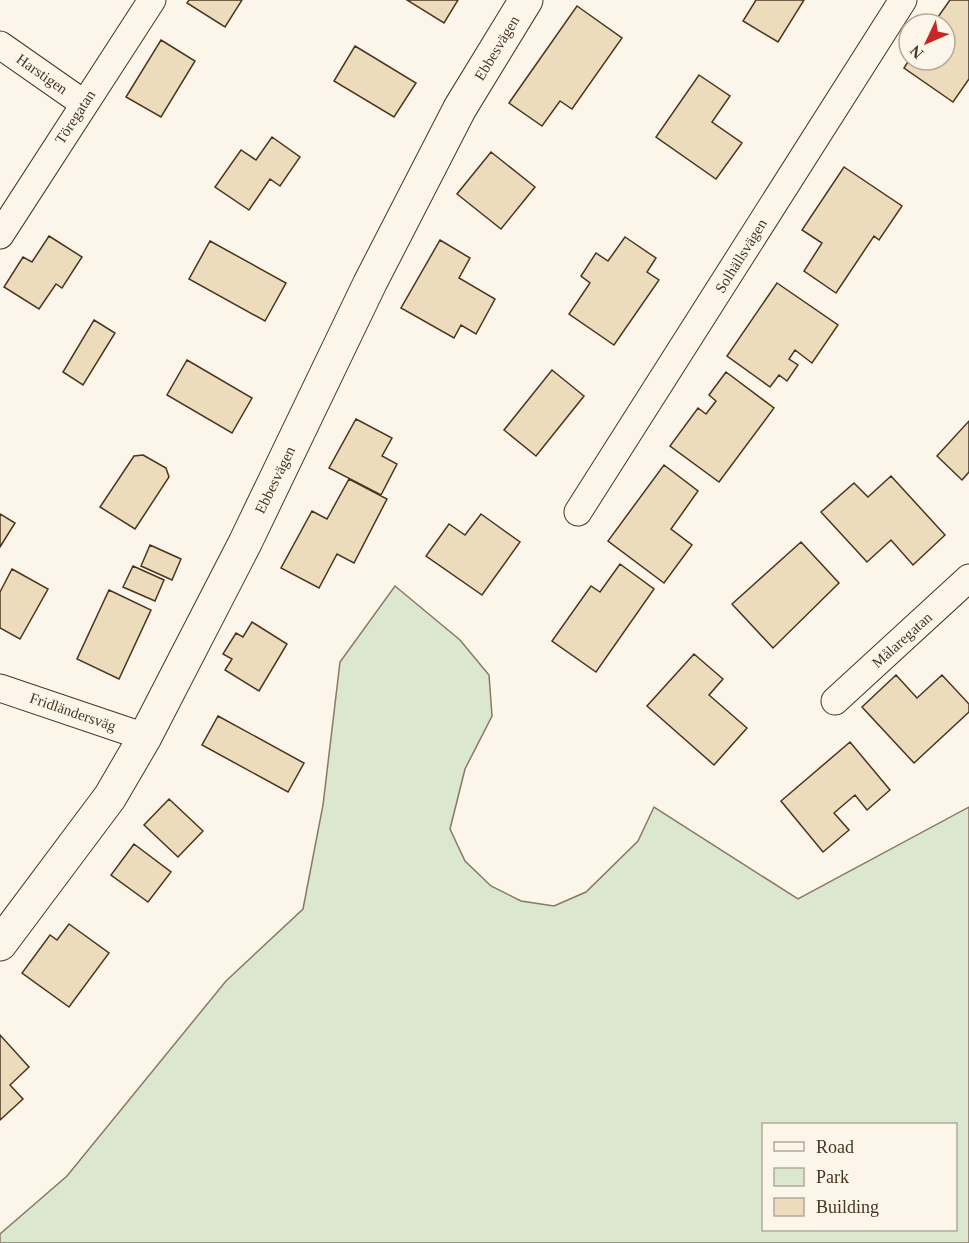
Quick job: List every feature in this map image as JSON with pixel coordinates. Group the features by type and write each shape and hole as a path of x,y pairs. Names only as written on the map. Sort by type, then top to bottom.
{"street":[{"name":"Töregatan","path":"0,235 83,103 152,0"},
{"name":"Ebbesvägen","path":"0,944 110,797 145,737 460,108 526,0"},
{"name":"Solhällsvägen","path":"578,512 903,0"},
{"name":"Harstigen","path":"0,45 83,103"},
{"name":"Målaregatan","path":"835,701 969,578"},
{"name":"Fridländersväg","path":"0,688 145,737"}],"green space":[{"path":"395,586 460,640 489,675 492,716 465,769 450,829 465,861 491,886 521,901 554,906 586,892 638,841 654,807 798,899 969,807 969,1243 0,1243 0,1234 67,1176 226,981 303,909 323,805 340,662"}],"building":[{"path":"189,0 242,0 225,27 187,3"},
{"path":"407,0 458,0 444,23"},
{"path":"756,0 804,0 778,42 743,21"},
{"path":"950,0 969,0 969,79 953,102 910,72 957,72 957,12 942,12"},
{"path":"577,6 622,38 572,109 560,101 542,126 509,103"},
{"path":"161,40 195,61 161,117 126,97"},
{"path":"355,46 416,83 394,117 334,81"},
{"path":"699,75 730,96 712,122 742,143 716,179 656,137"},
{"path":"272,137 300,157 280,186 270,179 249,210 215,187 241,150 256,160"},
{"path":"491,152 535,187 501,229 457,194"},
{"path":"844,167 902,206 879,240 874,236 836,293 804,271 822,243 802,230"},
{"path":"49,236 82,257 62,288 56,284 39,309 4,287 23,257 32,262"},
{"path":"625,237 656,258 647,272 659,280 614,345 569,314 590,283 581,276 596,253 608,261"},
{"path":"440,240 470,258 459,278 495,299 476,334 461,325 454,338 401,308"},
{"path":"210,241 286,283 265,321 189,279"},
{"path":"777,283 838,325 812,363 795,350 789,359 798,365 787,381 779,375 770,387 727,356"},
{"path":"94,320 115,333 83,385 63,372"},
{"path":"187,360 252,398 232,433 167,395"},
{"path":"552,370 584,396 536,456 504,430"},
{"path":"726,372 774,408 719,482 670,446 698,408 706,414 716,401 709,395"},
{"path":"356,419 392,438 382,456 397,464 381,495 329,468"},
{"path":"969,421 969,472 962,480 937,456"},
{"path":"143,455 166,468 169,477 135,529 100,507 134,456"},
{"path":"664,465 698,491 671,529 692,545 664,583 608,541"},
{"path":"891,476 945,535 913,565 891,540 867,562 821,512 854,483 868,497"},
{"path":"349,479 387,499 354,563 337,554 319,588 281,568 312,511 327,519"},
{"path":"0,514 15,523 0,547"},
{"path":"481,514 520,542 482,595 426,556 449,524 465,535"},
{"path":"801,542 839,583 773,648 732,604"},
{"path":"150,545 181,559 172,580 141,566"},
{"path":"620,564 654,589 596,672 552,641 591,586 600,592"},
{"path":"133,566 164,580 155,601 123,587"},
{"path":"12,569 48,589 20,639 0,628 0,592"},
{"path":"109,590 151,610 119,679 77,659"},
{"path":"252,622 287,644 259,691 225,670 232,659 223,654 236,633 243,637"},
{"path":"694,654 723,679 709,695 747,728 714,765 647,706"},
{"path":"896,675 917,698 942,675 969,704 969,712 914,763 862,707"},
{"path":"218,716 304,763 288,792 202,745"},
{"path":"850,742 890,790 867,810 855,795 834,813 849,830 823,852 781,801"},
{"path":"169,799 203,831 178,857 144,825"},
{"path":"134,844 171,872 148,902 111,875"},
{"path":"69,924 109,953 69,1007 22,973 50,935 57,940"},
{"path":"0,1035 29,1067 10,1085 23,1099 0,1120"}]}
